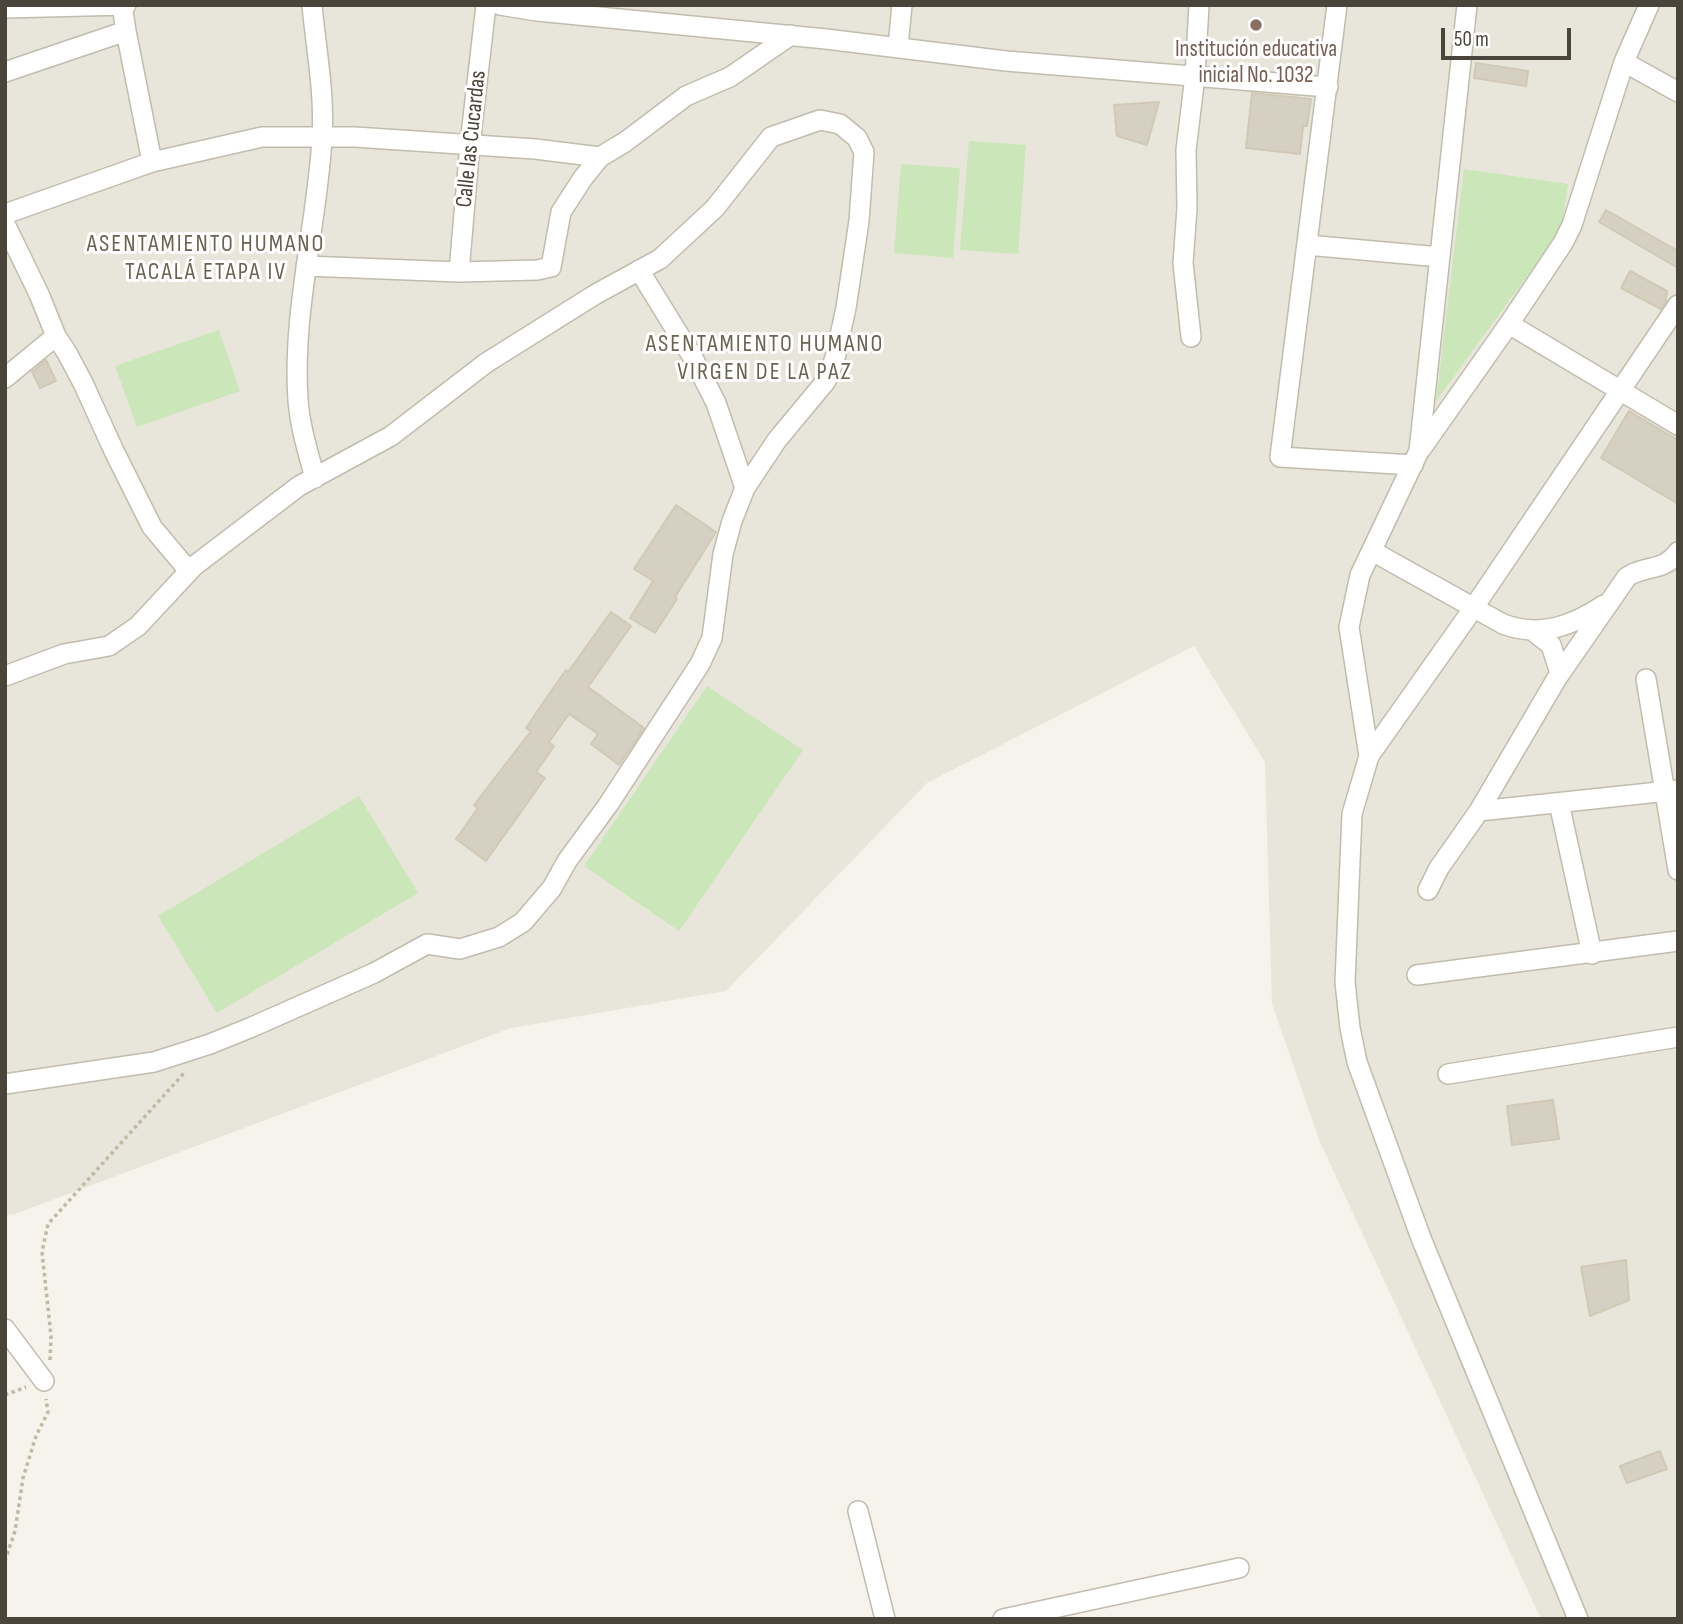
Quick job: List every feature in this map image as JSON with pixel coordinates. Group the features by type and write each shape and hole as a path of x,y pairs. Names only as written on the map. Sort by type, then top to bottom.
{"street":[{"path":"5,8 124,5 125,31 152,162"},
{"path":"312,5 321,80 323,137 306,265 299,342 298,399 303,434 315,478"},
{"name":"Calle las Cucardas","path":"459,272 486,5"},
{"path":"500,5 1006,61 1328,87"},
{"path":"898,47 902,5"},
{"path":"1191,337 1183,263 1187,208 1186,150 1195,76 1199,5"},
{"path":"1337,5 1280,457 1416,458"},
{"path":"1416,458 1467,5"},
{"path":"1369,756 1349,627 1360,575 1416,458 1563,243 1572,225 1624,62 1649,5"},
{"path":"5,72 125,31"},
{"path":"306,265 459,272 537,270 551,267 561,212 600,157 625,142 686,96 730,77 791,36"},
{"path":"1624,62 1678,92"},
{"path":"5,676 64,654 108,646 138,626 189,572 299,486 391,436 486,363 596,294 660,259 715,208 771,137 820,120 840,124 858,138 864,152 859,221 846,307 835,358 826,381 777,440 745,488 723,554 712,638 700,664 607,806 567,861 552,888 523,922 499,937 460,948 427,944 374,973 209,1044 154,1062 5,1084"},
{"path":"5,214 152,162 262,137 470,144 600,157"},
{"path":"5,224 56,336 83,383 152,527 189,572"},
{"path":"1307,245 1440,257"},
{"path":"639,270 692,356 716,403 745,488"},
{"path":"1578,1619 1421,1238 1391,1149 1357,1062 1348,1016 1344,952 1352,814 1369,756 1474,607 1678,305"},
{"path":"1509,324 1678,425"},
{"path":"5,378 56,336"},
{"path":"1372,551 1518,630 1556,629 1582,619 1611,601"},
{"path":"1428,890 1439,868 1479,811 1560,674 1627,577 1638,570 1670,563 1678,552"},
{"path":"1533,631 1551,645 1560,674"},
{"path":"1646,679 1671,791 1678,870"},
{"path":"1479,811 1671,791"},
{"path":"1559,803 1592,954"},
{"path":"1417,975 1678,941"},
{"path":"1448,1074 1678,1037"},
{"path":"5,1329 44,1381"},
{"path":"858,1511 885,1619"},
{"path":"1003,1619 1239,1568"}],"path":[{"path":"5,1561 15,1531 23,1478 36,1436 48,1412 44,1381 51,1359 51,1336 42,1252 48,1224 209,1044"}],"shaded area":[{"path":"5,5 1678,5 1678,1619 1541,1619 1320,1142 1272,1004 1265,762 1194,646 927,783 726,991 511,1028 15,1214 5,1215"}],"green space":[{"path":"969,141 1026,145 1018,254 960,250"},
{"path":"901,164 960,168 953,258 894,253"},
{"path":"1464,169 1568,184 1561,230 1436,401"},
{"path":"219,330 240,391 137,427 115,366"},
{"path":"707,686 803,750 679,931 584,866"},
{"path":"359,796 418,893 217,1013 158,916"}],"building":[{"path":"1476,63 1528,71 1526,86 1474,78"},
{"path":"1252,93 1311,99 1307,126 1303,126 1300,154 1246,148"},
{"path":"1159,102 1147,145 1117,136 1114,105"},
{"path":"1606,210 1678,251 1678,268 1599,222"},
{"path":"1630,271 1667,291 1666,301 1661,309 1621,288"},
{"path":"46,360 56,381 40,388 32,372"},
{"path":"1629,411 1678,440 1678,504 1601,458"},
{"path":"676,505 716,532 655,633 630,618 653,581 634,569"},
{"path":"611,612 631,626 588,687 644,728 619,765 591,744 598,734 569,714 549,742 554,746 536,772 545,778 486,861 456,839 478,808 474,805 531,731 526,728 547,697"},
{"path":"1553,1100 1559,1139 1512,1145 1507,1106"},
{"path":"1626,1260 1629,1300 1590,1316 1581,1267"},
{"path":"1660,1451 1667,1469 1627,1483 1620,1466"}],"place":[{"name":"Institución educativa inicial No. 1032","path":"1256,25"}],"district":[{"name":"ASENTAMIENTO HUMANO TACALÁ ETAPA IV","path":"206,259"},
{"name":"ASENTAMIENTO HUMANO VIRGEN DE LA PAZ","path":"765,359"}]}
